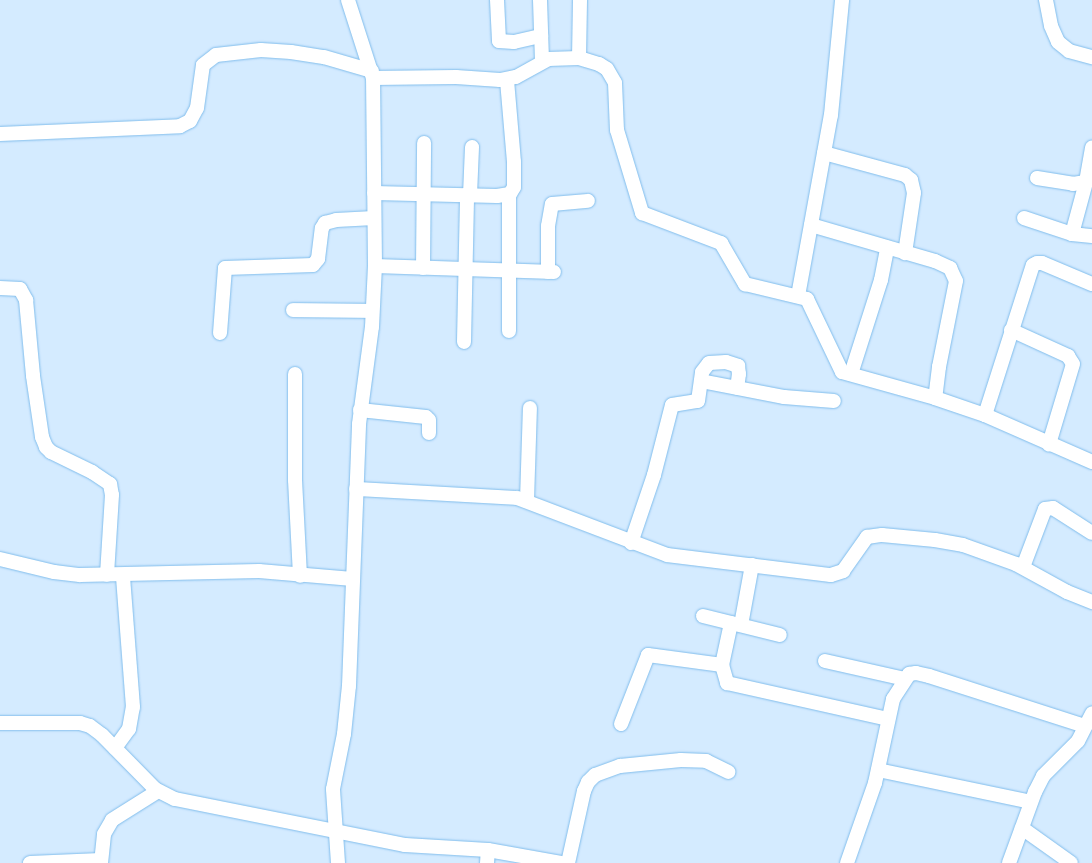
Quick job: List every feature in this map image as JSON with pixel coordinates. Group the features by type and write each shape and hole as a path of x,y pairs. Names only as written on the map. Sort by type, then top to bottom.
{"street":[{"path":"338,863 333,789 347,704 352,639 360,410 369,350 374,266 373,74 348,0"},
{"path":"497,0 499,41 514,42 541,36"},
{"path":"540,0 542,61"},
{"path":"579,58 580,0"},
{"path":"798,296 831,115 842,0"},
{"path":"1046,0 1051,26 1058,42 1069,51 1092,57"},
{"path":"0,134 180,126 190,121 197,108 203,65 209,58 216,55 261,50 291,52 324,57 373,74 507,80 516,77 542,61 579,58 599,64 606,68 615,84 618,130 642,213 721,243 745,284 807,298 842,372 935,398 985,415 1092,462"},
{"path":"507,80 514,162 514,187 509,194 509,331"},
{"path":"423,268 424,143"},
{"path":"464,342 465,269 472,147"},
{"path":"1072,234 1086,182 1092,148"},
{"path":"824,153 905,175 911,180 914,193 905,252"},
{"path":"1037,178 1073,184 1086,182"},
{"path":"374,193 509,194"},
{"path":"374,266 551,272 548,226 552,204 588,201"},
{"path":"220,333 225,268 313,265 318,259 320,237 325,223 336,220 374,218"},
{"path":"1024,218 1072,234 1092,236"},
{"path":"811,225 945,264 950,268 956,281 939,366 935,398"},
{"path":"851,374 881,280 887,248"},
{"path":"985,415 1029,274 1036,263 1092,284"},
{"path":"0,288 20,289 26,300 34,384 46,447 50,452 92,472 110,484 112,495 107,575"},
{"path":"293,310 372,311"},
{"path":"1011,330 1068,356 1073,364 1049,444"},
{"path":"631,543 654,475 670,407 674,404 698,401 702,372 707,364 730,362 739,369 737,388"},
{"path":"295,374 295,480 300,576"},
{"path":"701,381 784,397 834,401"},
{"path":"527,501 530,408"},
{"path":"360,410 426,417 429,420 429,433"},
{"path":"356,489 509,496 527,501 631,543 667,555 836,575 848,565 867,537 882,535 963,545 1023,566 1067,592 1092,602"},
{"path":"1023,566 1044,509 1052,508 1092,533"},
{"path":"0,559 66,574 123,576 259,571 300,576 353,579"},
{"path":"752,565 722,666 725,680 732,686 832,705 888,719"},
{"path":"115,748 129,729 133,707 123,576"},
{"path":"704,616 780,635"},
{"path":"621,724 648,655 722,666"},
{"path":"825,661 905,679"},
{"path":"847,863 868,807 893,699 905,679 912,672 1090,720 1071,749 1043,776 1031,802 1010,861 995,863"},
{"path":"0,723 85,724 102,735 158,791 175,799 420,847 488,857 561,863"},
{"path":"568,863 584,791 588,782 595,775 620,766 681,760 706,761 729,772"},
{"path":"878,770 1031,802"},
{"path":"30,863 101,861 104,834 112,820 158,791"},
{"path":"1022,828 1071,863"}]}
